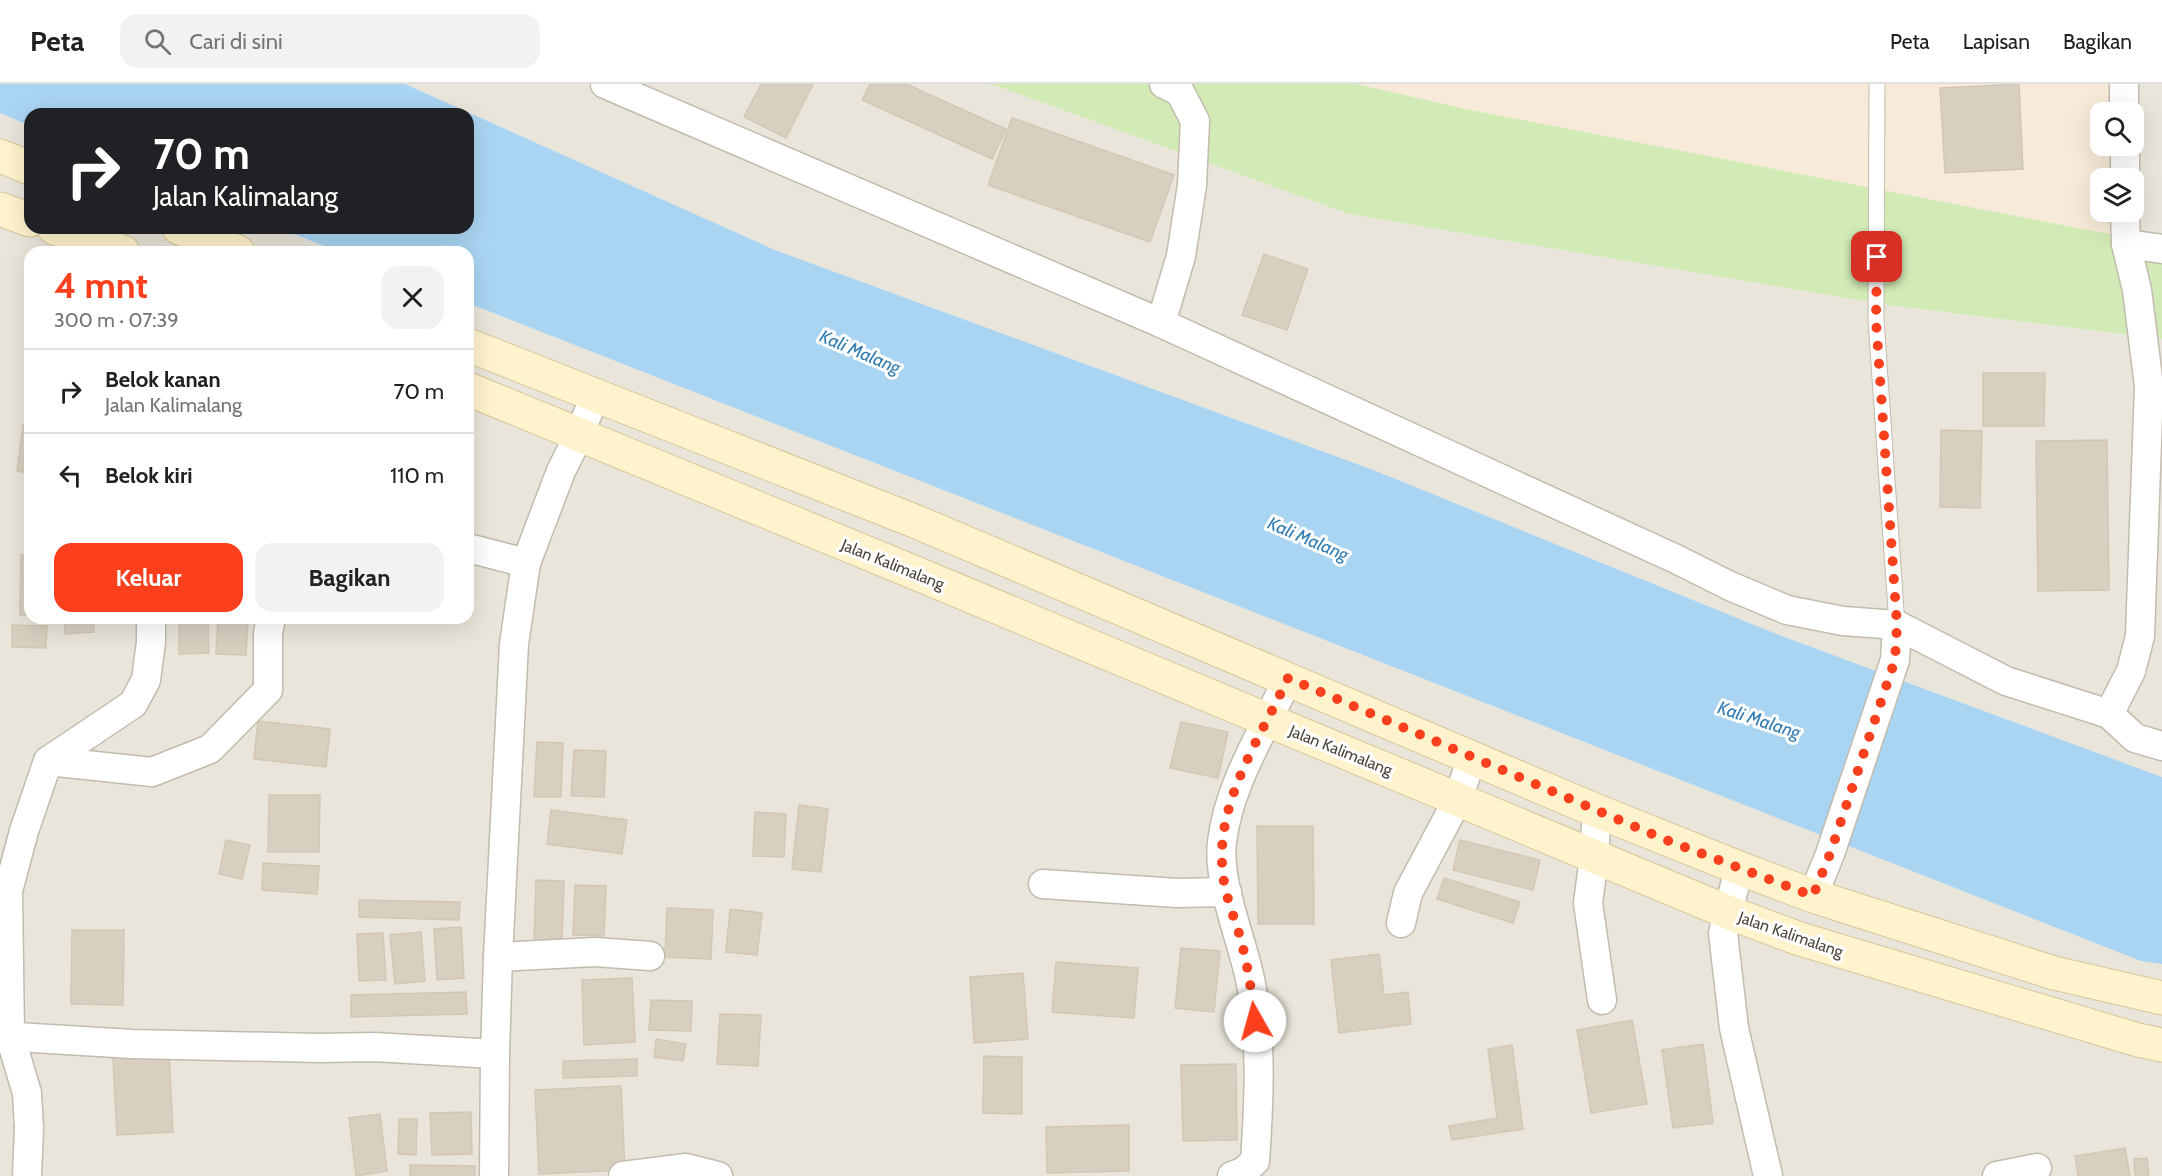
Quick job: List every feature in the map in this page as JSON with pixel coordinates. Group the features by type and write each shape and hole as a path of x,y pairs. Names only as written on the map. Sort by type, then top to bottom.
{"main road":[{"path":"0,156 24,166"},
{"path":"0,209 24,218"},
{"path":"71,234 106,246"},
{"path":"188,238 217,246"},
{"path":"474,347 917,522 1597,811 1739,868 1813,896 2054,973 2162,998"},
{"name":"Jalan Kalimalang","path":"474,391 1458,798 1730,913 1800,939 2138,1040 2162,1045"},
{"path":"901,567 917,522"}],"street":[{"path":"605,84 1161,323 1730,586 1787,610 1843,621 1897,625 2006,681 2109,714 2135,738 2162,746"},
{"path":"1161,323 1181,256 1192,185 1195,132 1195,121 1180,92 1164,84"},
{"path":"2124,84 2124,102"},
{"path":"2109,714 2131,671 2140,636 2150,386 2137,290 2126,244 2125,222"},
{"path":"2126,244 2162,249"},
{"path":"494,1176 498,957 514,645 526,563 561,471 595,396"},
{"path":"474,550 526,563"},
{"path":"27,1176 29,1128 27,1093 5,1036 8,891 24,831 48,762 133,704 146,680 151,624"},
{"path":"48,762 152,772 210,748 268,690 270,624"},
{"path":"1813,896 1830,854 1895,660 1897,625"},
{"path":"1232,1176 1243,1172 1255,1161 1257,1039 1251,985 1223,875 1222,843 1227,814 1248,756 1269,721 1288,678"},
{"path":"1401,922 1408,893 1458,798 1472,757"},
{"path":"1597,811 1588,903 1602,1000"},
{"path":"1739,868 1730,913 1723,933 1734,1028 1768,1176"},
{"path":"1042,884 1177,893 1227,892"},
{"path":"498,957 595,952 650,956"},
{"path":"5,1036 132,1044 308,1048 374,1047 495,1054"},
{"path":"622,1176 686,1168 718,1176"},
{"path":"1997,1176 2037,1168"}],"lane":[{"path":"1877,84 1876,320 1897,625"}],"shaded area":[{"path":"405,84 991,84 1349,214 1888,305 2162,339 2162,777 1779,635 1376,471 775,250 474,115 474,108 458,108"},
{"path":"1357,84 2123,84 2124,102 2090,102 2090,156 2126,156 2126,168 2090,168 2090,222 2128,222 2129,238 1461,108"},
{"path":"2123,84 2162,84 2162,242 2129,238 2131,222 2144,222 2144,168 2133,168 2133,156 2144,156 2144,102 2129,102"},
{"path":"0,113 24,123 24,234 291,234 322,246 24,246 24,624 474,624 474,305 2141,961 2162,964 2162,1176 0,1176"}],"green space":[{"path":"991,84 1357,84 1461,108 2129,238 2162,242 2162,339 1888,305 1349,214"}],"water":[{"path":"0,84 405,84 458,108 24,108 24,123 0,113"},
{"name":"Kali Malang","path":"474,115 775,250 1376,471 1779,635 2162,777 2162,964 2141,961 474,305 474,246 324,246 293,234 474,234"}],"building":[{"path":"761,84 813,84 786,138 744,117"},
{"path":"870,84 906,84 1006,129 992,159 862,100"},
{"path":"2019,84 2023,169 1945,173 1940,88"},
{"path":"1012,118 1174,175 1150,242 988,185"},
{"path":"1264,254 1308,269 1287,330 1242,315"},
{"path":"1983,373 2045,373 2044,426 1983,426"},
{"path":"23,425 24,472 17,471"},
{"path":"1941,430 1982,431 1980,508 1940,507"},
{"path":"2107,440 2109,590 2038,591 2036,441"},
{"path":"21,555 24,555 24,615 20,615"},
{"path":"64,624 93,624 94,632 65,634"},
{"path":"179,624 208,624 209,653 179,654"},
{"path":"218,624 248,624 246,655 216,654"},
{"path":"12,625 47,626 46,648 12,647"},
{"path":"258,721 330,729 326,767 254,759"},
{"path":"1181,722 1228,732 1218,778 1170,768"},
{"path":"537,742 563,743 561,797 534,797"},
{"path":"574,750 606,751 604,797 571,796"},
{"path":"269,795 320,795 319,852 268,852"},
{"path":"799,805 828,809 821,872 792,869"},
{"path":"551,810 627,820 622,854 547,844"},
{"path":"755,812 786,814 784,857 753,856"},
{"path":"1257,826 1313,826 1314,924 1258,924"},
{"path":"226,840 250,845 242,879 219,874"},
{"path":"1460,840 1540,860 1533,890 1453,870"},
{"path":"263,863 319,866 317,894 262,890"},
{"path":"1444,878 1520,902 1513,923 1437,899"},
{"path":"536,880 564,881 562,942 534,941"},
{"path":"575,885 606,886 604,936 573,935"},
{"path":"359,900 460,902 459,920 359,917"},
{"path":"667,908 713,910 711,959 665,957"},
{"path":"730,909 762,913 757,955 726,952"},
{"path":"461,927 464,978 437,980 434,929"},
{"path":"72,930 124,930 123,1005 71,1004"},
{"path":"421,932 425,981 395,984 390,935"},
{"path":"383,933 386,980 359,981 357,934"},
{"path":"1181,948 1220,951 1214,1012 1175,1008"},
{"path":"1379,954 1384,995 1408,992 1411,1024 1339,1033 1331,960"},
{"path":"1056,962 1138,968 1134,1018 1052,1012"},
{"path":"1023,973 1028,1039 974,1043 970,977"},
{"path":"632,978 635,1042 584,1045 582,980"},
{"path":"466,992 467,1014 351,1017 351,995"},
{"path":"651,1000 692,1001 691,1031 649,1030"},
{"path":"720,1014 761,1015 758,1066 717,1064"},
{"path":"1632,1020 1647,1104 1591,1113 1577,1030"},
{"path":"656,1039 686,1044 683,1061 654,1057"},
{"path":"1703,1044 1713,1123 1673,1128 1662,1050"},
{"path":"1512,1045 1523,1129 1452,1140 1449,1126 1497,1118 1488,1049"},
{"path":"169,1055 173,1132 117,1135 113,1058"},
{"path":"984,1056 1022,1057 1022,1114 983,1113"},
{"path":"637,1059 637,1076 563,1078 563,1061"},
{"path":"1236,1064 1237,1140 1183,1141 1181,1065"},
{"path":"621,1086 625,1170 539,1174 535,1090"},
{"path":"471,1112 472,1154 432,1155 430,1113"},
{"path":"380,1114 387,1171 356,1176 349,1118"},
{"path":"399,1119 417,1119 416,1155 398,1154"},
{"path":"1129,1125 1129,1171 1047,1173 1046,1127"},
{"path":"2125,1148 2130,1176 2078,1176 2075,1156"},
{"path":"2147,1158 2149,1176 2135,1176 2134,1159"},
{"path":"410,1165 475,1166 475,1176 410,1176"}],"route":[{"path":"1255,1021 1251,985 1242,943 1223,875 1222,843 1227,814 1248,756 1269,721 1288,678 1666,840 1813,896 1830,854 1895,660 1897,625 1876,320 1877,257"}]}
